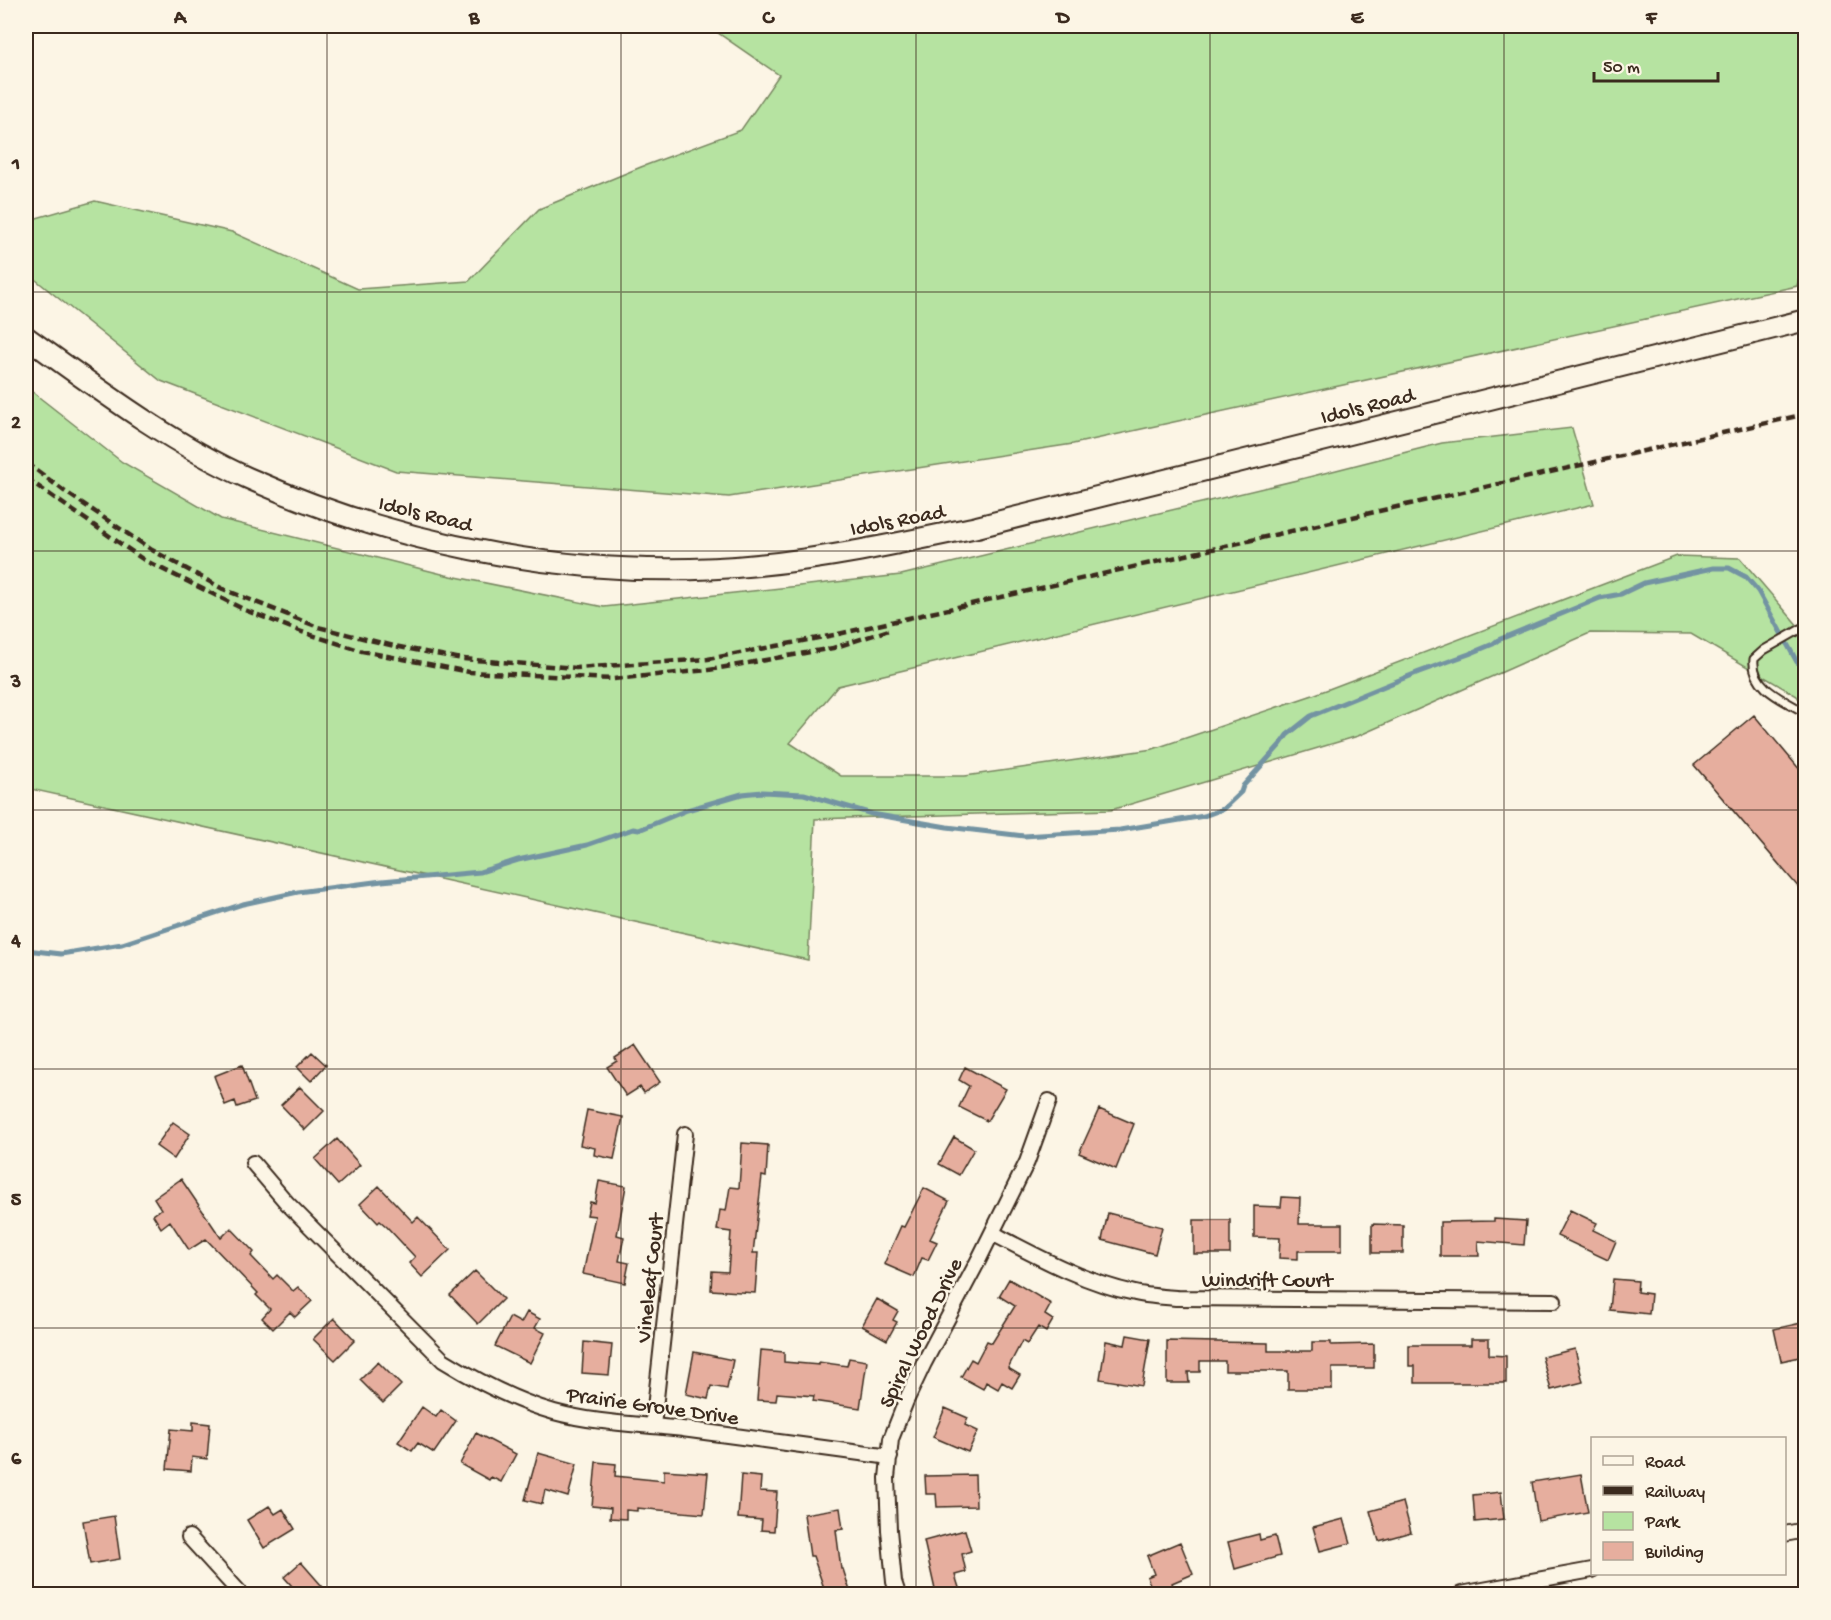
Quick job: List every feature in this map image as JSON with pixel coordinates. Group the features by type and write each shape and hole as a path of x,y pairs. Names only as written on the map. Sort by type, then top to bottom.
{"main road":[{"name":"Idols Road","path":"26,337 113,400 188,446 248,477 320,506 410,536 489,552 566,564 657,570 758,565 874,548 977,527 1806,320"}],"street":[{"name":"Spiral Wood Drive","path":"898,1594 894,1582 889,1530 887,1478 891,1439 906,1401 1027,1161 1049,1101"},
{"name":"Vineleaf Court","path":"653,1426 685,1134"},
{"name":"Prairie Grove Drive","path":"254,1163 287,1203 443,1360 467,1375 512,1397 555,1412 596,1420 890,1457"},
{"name":"Windrift Court","path":"992,1233 1090,1279 1133,1293 1177,1298 1554,1301"},
{"path":"1786,1534 1806,1530"},
{"path":"189,1537 241,1594"},
{"path":"1461,1594 1591,1570"}],"lane":[{"path":"1806,626 1764,650 1754,659 1753,670 1761,684 1806,713"}],"green space":[{"path":"708,26 1805,26 1806,245 1797,286 1073,444 729,497 396,471 161,381 26,272 26,221 95,201 232,232 358,289 469,281 539,209 641,167 741,130 779,75"},
{"path":"26,387 122,462 221,519 446,575 604,607 901,575 1442,443 1572,428 1594,504 838,686 790,743 841,776 965,776 1153,749 1313,695 1677,556 1740,558 1805,634 1805,709 1797,696 1691,634 1590,633 1358,736 1111,810 815,819 808,960 26,788"}],"building":[{"path":"1754,715 1806,777 1806,896 1694,765"},
{"path":"635,1045 660,1082 644,1093 640,1087 626,1096 607,1067 617,1061 615,1058"},
{"path":"312,1052 326,1065 311,1081 297,1067"},
{"path":"242,1065 255,1101 237,1107 235,1101 225,1105 214,1076"},
{"path":"965,1067 1006,1089 987,1121 959,1107 969,1086 959,1080"},
{"path":"300,1087 324,1111 305,1130 281,1105"},
{"path":"1099,1109 1134,1124 1116,1169 1079,1153"},
{"path":"587,1110 623,1117 614,1159 594,1155 595,1148 580,1145"},
{"path":"173,1122 190,1134 174,1159 156,1146"},
{"path":"954,1137 974,1149 959,1175 939,1164"},
{"path":"337,1139 360,1165 338,1185 315,1159"},
{"path":"742,1143 768,1145 766,1177 762,1176 753,1253 758,1253 755,1293 711,1290 712,1271 728,1272 731,1232 717,1230 720,1210 726,1211 730,1187 739,1188"},
{"path":"181,1179 221,1238 231,1228 254,1252 251,1256 273,1279 277,1275 293,1291 298,1287 312,1301 295,1317 290,1312 273,1329 262,1318 270,1309 256,1295 258,1293 206,1239 189,1250 170,1221 161,1228 153,1215 161,1209 154,1198"},
{"path":"599,1181 626,1186 617,1235 624,1237 619,1261 629,1263 625,1283 583,1274 595,1216 587,1215 590,1202 595,1203"},
{"path":"379,1186 413,1222 418,1217 450,1250 422,1277 409,1263 415,1257 387,1227 380,1221 378,1223 360,1204"},
{"path":"924,1188 949,1201 930,1239 937,1242 928,1260 922,1258 914,1277 884,1264 901,1226 904,1227"},
{"path":"1282,1197 1300,1198 1299,1224 1342,1224 1342,1251 1298,1251 1298,1259 1279,1258 1280,1238 1254,1237 1254,1206 1281,1207"},
{"path":"1570,1210 1597,1223 1593,1230 1616,1241 1608,1260 1557,1236"},
{"path":"1108,1213 1162,1227 1155,1254 1102,1240"},
{"path":"1494,1219 1526,1221 1524,1245 1478,1241 1479,1256 1440,1256 1440,1222 1494,1221"},
{"path":"1194,1220 1230,1220 1230,1254 1194,1254"},
{"path":"1372,1224 1403,1225 1403,1253 1372,1253"},
{"path":"475,1271 503,1299 478,1324 450,1295"},
{"path":"1009,1279 1051,1304 1045,1315 1053,1320 1046,1332 1038,1327 1027,1344 1022,1341 1008,1368 1020,1375 1012,1388 1002,1382 998,1389 986,1382 983,1389 961,1377 971,1359 976,1362 987,1341 992,1343 1015,1306 999,1296"},
{"path":"1613,1279 1638,1281 1637,1292 1651,1294 1649,1314 1610,1310"},
{"path":"877,1299 898,1311 893,1320 897,1322 887,1340 862,1326"},
{"path":"527,1312 540,1319 535,1328 545,1333 530,1363 495,1346 510,1317 521,1323"},
{"path":"334,1318 355,1340 335,1360 313,1339"},
{"path":"1806,1322 1806,1344 1803,1345 1805,1356 1781,1361 1774,1329"},
{"path":"1127,1335 1150,1339 1142,1386 1100,1379 1106,1341 1125,1345"},
{"path":"1471,1339 1489,1339 1489,1355 1506,1356 1506,1383 1415,1383 1415,1366 1409,1366 1409,1345 1471,1345"},
{"path":"1167,1341 1268,1343 1268,1351 1312,1351 1312,1342 1331,1342 1331,1345 1374,1344 1374,1368 1332,1368 1332,1389 1288,1389 1288,1371 1225,1371 1225,1361 1200,1361 1200,1372 1188,1372 1189,1383 1167,1383"},
{"path":"584,1342 612,1345 609,1375 582,1373"},
{"path":"1575,1349 1583,1382 1551,1390 1542,1357"},
{"path":"761,1350 784,1352 784,1362 819,1365 819,1362 847,1366 849,1358 867,1361 860,1408 813,1401 814,1396 777,1393 776,1401 757,1400"},
{"path":"694,1352 733,1360 727,1389 711,1386 708,1399 686,1394"},
{"path":"378,1362 401,1385 383,1403 360,1380"},
{"path":"422,1407 436,1417 441,1410 456,1421 434,1453 418,1443 412,1451 398,1442"},
{"path":"945,1408 968,1418 965,1425 978,1431 968,1452 933,1437"},
{"path":"193,1422 210,1424 207,1459 192,1457 191,1471 167,1469 171,1429 193,1431"},
{"path":"476,1433 516,1454 501,1482 491,1477 489,1480 460,1464"},
{"path":"538,1453 577,1464 568,1497 545,1490 542,1504 525,1500"},
{"path":"596,1462 616,1464 615,1476 664,1481 664,1470 708,1473 704,1514 637,1508 637,1511 626,1510 626,1519 610,1518 611,1508 592,1506"},
{"path":"1581,1474 1588,1512 1538,1521 1532,1482"},
{"path":"741,1475 761,1477 760,1491 777,1492 774,1531 761,1530 762,1520 738,1518"},
{"path":"975,1475 976,1506 937,1507 936,1494 926,1494 925,1476"},
{"path":"1501,1492 1504,1519 1475,1522 1473,1495"},
{"path":"1403,1502 1411,1532 1379,1541 1370,1511"},
{"path":"269,1506 275,1514 283,1509 295,1529 264,1548 247,1520"},
{"path":"840,1508 843,1529 836,1530 841,1569 843,1569 851,1594 826,1594 813,1556 810,1556 804,1514"},
{"path":"114,1516 120,1559 90,1564 83,1521"},
{"path":"1344,1519 1351,1543 1320,1551 1313,1527"},
{"path":"965,1530 971,1551 962,1554 966,1572 955,1575 961,1594 936,1594 924,1541"},
{"path":"1259,1534 1260,1540 1275,1536 1280,1556 1235,1569 1228,1542"},
{"path":"1180,1542 1193,1574 1172,1583 1176,1594 1154,1594 1147,1577 1154,1574 1147,1556"},
{"path":"301,1562 329,1594 299,1594 284,1577"}],"waterway":[{"path":"26,950 61,954 122,944 243,904 298,892 480,872 518,860 587,845 633,829 639,830 687,810 742,794 762,792 804,794 872,814 947,827 1024,836 1120,830 1204,816 1223,809 1241,792 1243,786 1287,735 1311,716 1469,654 1600,598 1621,594 1644,583 1713,568 1729,568 1746,577 1758,591 1797,662 1806,670"}],"railway":[{"path":"26,462 64,491 152,550 223,589 318,627 394,646 462,659 576,668 708,659 834,635 1806,414"},
{"path":"26,478 144,560 245,610 302,632 362,651 469,672 613,679 709,670 833,648 889,630"}]}
